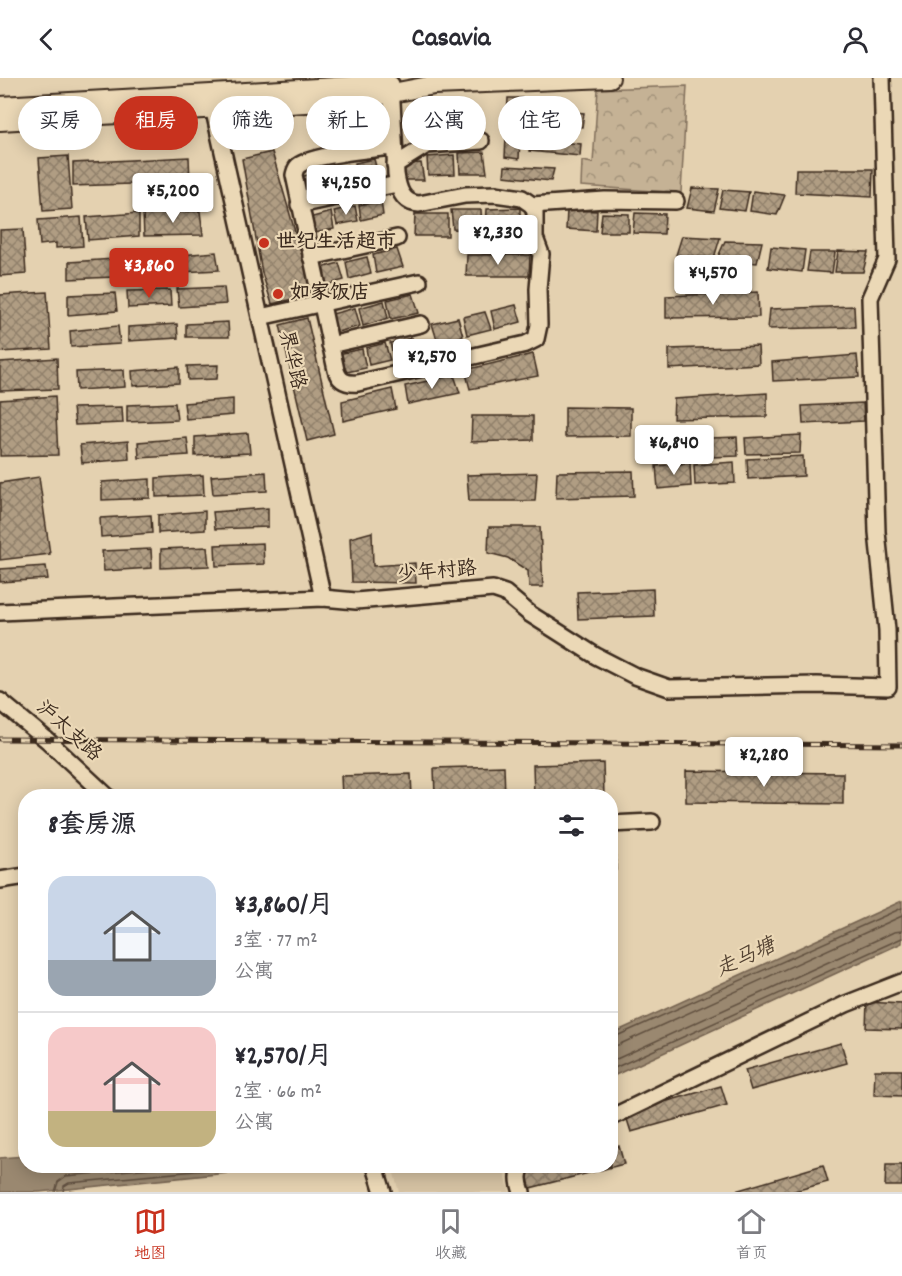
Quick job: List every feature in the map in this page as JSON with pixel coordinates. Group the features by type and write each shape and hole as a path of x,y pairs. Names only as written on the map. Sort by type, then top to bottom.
{"main road":[{"path":"294,101 356,100 437,78"},
{"path":"232,96 271,84 404,90 434,86 610,78"},
{"path":"0,106 210,102"},
{"path":"0,121 210,102"}],"street":[{"name":"少年村路","path":"0,612 323,598 356,602 493,589 505,593 530,614 596,656 660,686 676,688 817,685 888,687 887,630 877,532 870,298 887,258 882,78"},
{"path":"391,89 394,165 398,184 404,197 410,202 416,204 465,195 495,194 522,198 532,205 535,212 536,242 541,257 538,289 539,325 534,341 354,383 343,382 338,377 330,345 299,205 294,171 310,161 356,151 393,147"},
{"name":"界华路","path":"223,150 323,598"},
{"path":"394,165 420,150"},
{"path":"299,205 398,184"},
{"path":"532,205 605,200 676,201"},
{"path":"311,257 397,238"},
{"path":"484,244 536,242"},
{"path":"260,317 419,282"},
{"path":"330,345 421,324"},
{"name":"沪太支路","path":"0,701 48,740 100,789"},
{"path":"618,824 652,822"},
{"path":"0,880 18,877"},
{"path":"618,1114 846,1004 902,982"},
{"path":"377,1173 382,1192"},
{"path":"520,1173 519,1184 522,1192"}],"shaded area":[{"path":"394,1173 504,1173 510,1192 399,1192"}],"green space":[{"path":"687,86 681,193 581,186 582,161 593,163 598,89"}],"water":[{"path":"902,901 902,943 618,1074 618,1031"},
{"path":"18,1157 18,1173 229,1173 39,1192 0,1192 0,1158"}],"building":[{"path":"505,150 519,150 519,159 505,157"},
{"path":"529,150 580,150 580,156"},
{"path":"272,152 313,294 272,304 262,273 242,159"},
{"path":"484,152 487,173 460,173 459,153"},
{"path":"454,155 455,174 428,175 427,157"},
{"path":"68,156 72,209 43,211 39,158"},
{"path":"189,157 190,182 73,186 73,163"},
{"path":"374,159 379,178 358,182 355,163"},
{"path":"421,163 424,180 402,180 403,164"},
{"path":"348,165 354,185 331,189 327,170"},
{"path":"505,166 554,169 551,181 504,176"},
{"path":"796,169 873,169 872,197 795,193"},
{"path":"323,171 328,191 304,196 300,177"},
{"path":"692,188 719,189 714,211 687,208"},
{"path":"723,190 749,192 745,211 719,208"},
{"path":"753,191 785,195 777,215 750,211"},
{"path":"381,201 383,215 361,220 359,205"},
{"path":"355,206 358,221 337,225 334,211"},
{"path":"520,208 520,229 486,229 487,209"},
{"path":"451,210 481,210 482,231 453,229"},
{"path":"567,210 597,211 596,231 566,229"},
{"path":"200,211 203,235 144,236 143,213"},
{"path":"331,212 334,229 310,234 309,218"},
{"path":"139,213 139,236 88,240 86,217"},
{"path":"602,213 629,214 629,232 600,232"},
{"path":"635,213 665,214 664,234 633,233"},
{"path":"415,214 448,214 448,236 414,236"},
{"path":"81,217 83,246 56,248 56,243 40,245 38,220"},
{"path":"23,229 26,274 0,276 0,230"},
{"path":"682,236 720,238 714,258 676,255"},
{"path":"725,241 762,242 757,263 717,259"},
{"path":"771,247 805,250 802,272 768,268"},
{"path":"397,249 403,267 376,273 373,255"},
{"path":"838,251 868,252 863,272 835,272"},
{"path":"216,252 219,270 181,272 180,255"},
{"path":"810,252 835,252 832,273 807,271"},
{"path":"172,254 174,273 126,277 125,258"},
{"path":"467,255 530,255 529,276 466,276"},
{"path":"367,257 371,273 349,279 346,262"},
{"path":"114,259 114,277 69,279 69,262"},
{"path":"339,263 344,280 323,286 321,268"},
{"path":"224,287 226,304 179,307 177,289"},
{"path":"170,290 171,306 128,308 127,291"},
{"path":"47,292 51,349 0,352 0,295"},
{"path":"758,292 759,317 666,318 666,296"},
{"path":"115,293 117,311 68,315 68,295"},
{"path":"413,294 419,313 391,319 387,300"},
{"path":"384,301 388,318 363,326 359,308"},
{"path":"516,305 521,322 495,329 491,311"},
{"path":"854,306 855,327 768,329 770,309"},
{"path":"355,308 360,326 337,332 332,314"},
{"path":"485,312 491,329 467,335 463,317"},
{"path":"307,318 334,434 307,441 280,325"},
{"path":"458,318 463,336 438,343 432,324"},
{"path":"228,322 229,337 186,337 186,324"},
{"path":"177,324 178,338 128,341 128,327"},
{"path":"118,326 120,344 71,347 70,331"},
{"path":"412,338 417,355 394,360 390,343"},
{"path":"385,343 390,360 369,365 366,348"},
{"path":"758,346 759,364 669,369 669,349"},
{"path":"362,349 366,368 342,373 338,354"},
{"path":"533,354 538,376 470,389 465,370"},
{"path":"857,355 859,377 773,381 772,362"},
{"path":"57,358 58,389 0,391 0,362"},
{"path":"218,365 217,379 188,380 187,366"},
{"path":"179,367 179,383 133,386 132,371"},
{"path":"124,370 125,387 77,390 76,372"},
{"path":"454,375 460,393 408,404 405,386"},
{"path":"392,389 396,409 343,421 342,401"},
{"path":"767,393 767,417 673,419 674,399"},
{"path":"55,396 58,455 0,456 0,400"},
{"path":"233,399 233,415 186,419 184,403"},
{"path":"175,403 177,420 127,422 127,405"},
{"path":"863,403 864,421 803,424 802,406"},
{"path":"122,407 123,423 75,425 73,408"},
{"path":"565,407 631,408 631,436 565,437"},
{"path":"472,416 533,416 533,440 471,442"},
{"path":"248,433 250,453 195,456 195,437"},
{"path":"801,435 800,453 746,454 745,438"},
{"path":"737,437 738,456 684,458 684,439"},
{"path":"187,438 189,455 139,458 138,442"},
{"path":"128,441 129,459 82,463 80,445"},
{"path":"803,456 804,476 748,479 747,459"},
{"path":"734,462 735,483 695,485 694,465"},
{"path":"690,463 691,486 658,489 656,466"},
{"path":"633,471 634,496 556,498 557,472"},
{"path":"266,472 267,491 213,494 211,476"},
{"path":"537,473 535,501 469,501 467,475"},
{"path":"203,475 204,495 156,497 156,478"},
{"path":"39,477 50,554 0,560 0,483"},
{"path":"150,479 150,498 102,500 102,482"},
{"path":"268,508 268,527 215,529 213,512"},
{"path":"205,511 205,530 158,533 158,515"},
{"path":"151,515 152,533 101,537 100,518"},
{"path":"489,527 540,527 543,587 529,587 528,571 508,558 488,553"},
{"path":"372,532 373,566 415,563 416,583 352,582 350,538"},
{"path":"263,543 264,564 216,566 215,545"},
{"path":"207,547 209,566 161,568 161,549"},
{"path":"151,549 152,568 104,571 102,551"},
{"path":"46,566 48,579 0,582 0,569"},
{"path":"653,589 654,616 578,619 577,592"},
{"path":"603,763 604,789 534,789 533,765"},
{"path":"504,766 505,789 435,789 434,768"},
{"path":"686,771 843,773 843,804 686,802"},
{"path":"411,774 412,789 342,789 341,776"},
{"path":"867,1002 902,1004 902,1029 866,1028"},
{"path":"841,1043 847,1063 751,1090 745,1070"},
{"path":"875,1070 902,1070 902,1096 874,1095"},
{"path":"721,1086 727,1105 631,1132 625,1113"},
{"path":"618,1146 624,1164 618,1166"},
{"path":"823,1165 828,1182 791,1192 732,1192"},
{"path":"886,1165 902,1165 902,1186 885,1186"},
{"path":"526,1173 589,1173 530,1188"}],"railway":[{"path":"0,739 902,745"}],"place":[{"name":"世纪生活超市","path":"264,243"},
{"name":"如家饭店","path":"278,294"}],"water label":[{"name":"走马塘","path":"746,959"}]}
